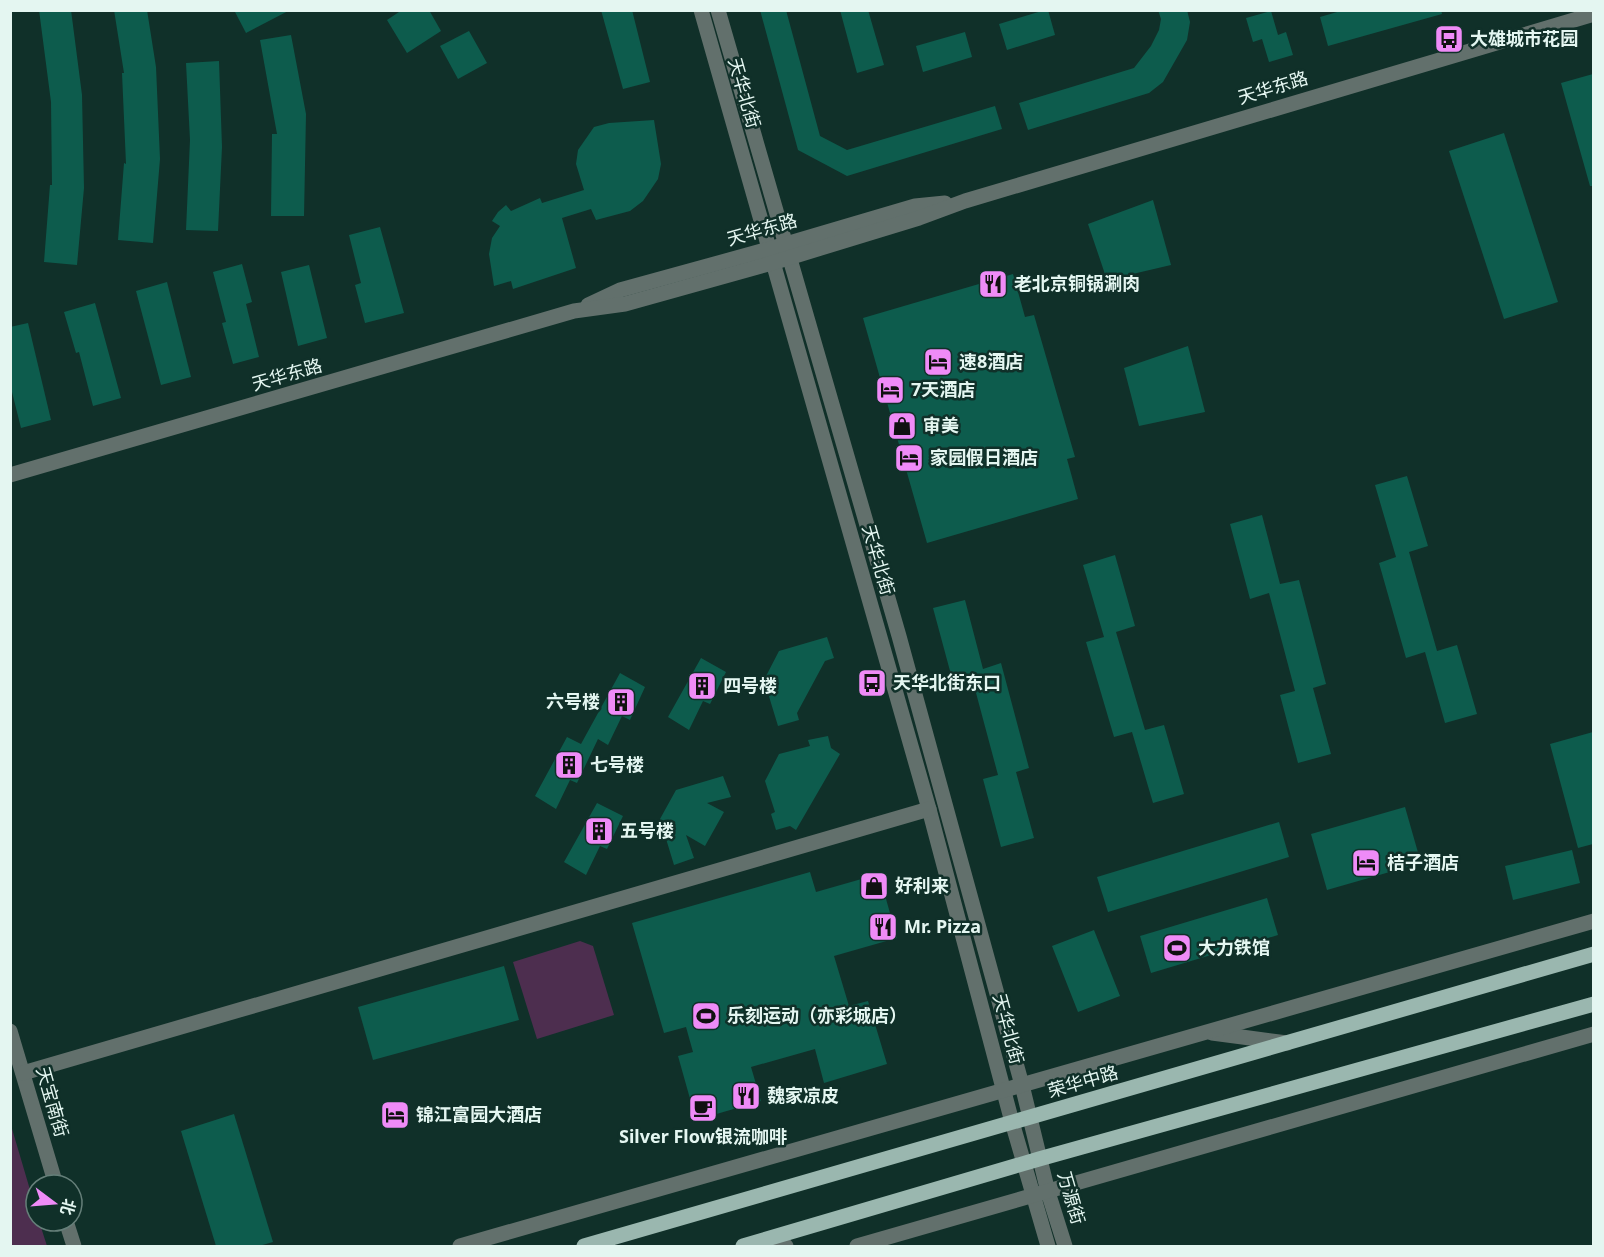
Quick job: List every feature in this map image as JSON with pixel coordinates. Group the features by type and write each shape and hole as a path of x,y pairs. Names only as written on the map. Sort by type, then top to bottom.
{"main road":[{"name":"荣华中路","path":"584,1246 1593,954"},
{"path":"743,1246 1593,1004"}],"street":[{"name":"天华北街","path":"700,10 929,809 1012,1122 1032,1162"},
{"name":"天华北街","path":"718,10 899,636 1022,1085 1030,1117 1032,1162"},
{"name":"天华东路","path":"10,475 574,311 625,304 788,251 915,206 965,201 1593,14"},
{"path":"23,1073 929,809"},
{"path":"460,1246 1593,921"},
{"name":"天宝南街","path":"10,1031 52,1173"},
{"path":"1205,1032 1287,1043"},
{"path":"857,1246 1593,1034"},
{"name":"万源街","path":"1032,1162 1040,1194 1048,1246"},
{"name":"万源街","path":"1040,1194 1065,1246"},
{"path":"762,1241 786,1246"}],"shaded area":[{"path":"580,941 593,946 614,1015 537,1039 513,962"},
{"path":"10,1122 25,1173 24,1233 43,1233 47,1246 11,1246"}],"building":[{"path":"39,10 71,10 82,95 84,188 77,265 44,262 50,185 52,185 51,102"},
{"path":"114,10 147,10 156,67 160,159 153,243 118,240 124,163 126,164 122,73 124,73"},
{"path":"234,10 290,10 246,33"},
{"path":"402,10 429,10 441,31 407,53 387,20"},
{"path":"601,10 632,10 650,82 623,89"},
{"path":"760,10 786,10 820,136 847,150 995,106 1002,129 847,176 798,150"},
{"path":"840,10 868,10 884,65 857,73"},
{"path":"1048,10 1055,35 1007,50 999,24"},
{"path":"1158,10 1187,10 1190,22 1187,40 1163,82 1149,93 1028,130 1019,103 1134,68 1151,46 1159,30 1161,19"},
{"path":"1344,10 1441,10 1442,14 1328,46 1320,17"},
{"path":"1271,11 1278,35 1286,32 1293,55 1269,62 1262,39 1253,42 1246,18"},
{"path":"469,31 487,63 458,79 440,46"},
{"path":"965,32 972,57 923,72 916,46"},
{"path":"291,35 306,114 304,216 271,216 272,134 277,134 260,40"},
{"path":"219,61 222,147 218,231 186,230 190,140 186,63"},
{"path":"1593,74 1593,186 1590,186 1561,83"},
{"path":"654,120 661,164 658,179 643,201 630,211 596,220 591,209 562,218 576,268 513,289 511,281 494,286 489,254 492,238 500,226 492,221 498,212 506,205 511,211 540,198 542,203 584,190 576,164 578,150 594,127 609,123"},
{"path":"1504,133 1558,302 1504,319 1449,151"},
{"path":"1153,200 1171,265 1107,280 1088,224"},
{"path":"380,227 404,313 365,323 355,285 361,283 349,235"},
{"path":"242,264 252,302 246,304 259,357 233,364 222,323 226,322 213,272"},
{"path":"309,265 327,338 298,346 281,272"},
{"path":"1013,274 1025,317 1034,315 1075,457 1067,459 1078,499 927,543 863,318"},
{"path":"167,282 191,377 161,385 136,291"},
{"path":"95,303 121,398 93,406 79,352 76,353 64,312"},
{"path":"28,323 51,420 21,428 10,384 10,327"},
{"path":"1188,346 1205,412 1139,426 1124,368"},
{"path":"1407,476 1428,546 1409,552 1437,651 1457,645 1477,714 1445,723 1425,652 1406,658 1379,563 1396,557 1375,485"},
{"path":"1262,515 1280,584 1299,580 1326,684 1313,688 1331,754 1298,763 1280,695 1295,691 1269,593 1250,599 1230,524"},
{"path":"1115,555 1135,626 1116,632 1145,730 1164,725 1184,794 1153,803 1132,732 1114,737 1086,642 1104,637 1083,565"},
{"path":"965,600 983,669 1001,663 1029,768 1016,772 1034,838 1001,847 983,779 998,775 972,678 953,682 933,608"},
{"path":"827,637 834,658 825,661 797,713 799,720 778,726 764,680 779,651"},
{"name":"四号楼","path":"701,658 726,672 710,704 703,701 689,730 668,717"},
{"path":"620,673 645,687 630,720 622,716 608,745 598,739 577,783 570,780 556,809 535,796 567,737 581,744"},
{"path":"1593,732 1593,844 1578,848 1550,744"},
{"path":"828,736 831,748 840,754 796,830 790,826 776,830 771,814 775,812 765,781 779,754 810,746 808,740"},
{"path":"723,776 731,797 707,803 724,812 705,846 686,835 694,858 674,865 660,819 676,790"},
{"name":"五号楼","path":"597,803 623,816 607,849 600,846 586,875 564,862"},
{"path":"1405,807 1421,863 1327,890 1311,834"},
{"path":"1279,822 1289,857 1108,912 1097,877"},
{"path":"1572,850 1580,883 1513,900 1505,866"},
{"path":"810,872 816,892 879,874 897,938 834,956 849,1006 868,1001 887,1064 824,1083 815,1049 751,1067 761,1101 696,1120 678,1056 693,1052 686,1027 664,1033 632,923"},
{"path":"1267,898 1278,935 1151,973 1140,936"},
{"path":"1094,930 1120,996 1078,1012 1052,946"},
{"path":"504,966 519,1020 373,1060 358,1007"},
{"path":"234,1114 273,1242 259,1246 216,1246 181,1131"}],"place":[{"name":"大雄城市花园","path":"1449,39"},
{"name":"老北京铜锅涮肉","path":"993,284"},
{"name":"速8酒店","path":"938,362"},
{"name":"7天酒店","path":"890,390"},
{"name":"审美","path":"902,426"},
{"name":"家园假日酒店","path":"909,458"},
{"name":"天华北街东口","path":"872,683"},
{"name":"四号楼","path":"702,686"},
{"name":"六号楼","path":"621,702"},
{"name":"七号楼","path":"569,765"},
{"name":"五号楼","path":"599,831"},
{"name":"桔子酒店","path":"1366,863"},
{"name":"好利来","path":"874,886"},
{"name":"Mr. Pizza","path":"883,927"},
{"name":"大力铁馆","path":"1177,948"},
{"name":"乐刻运动（亦彩城店）","path":"706,1016"},
{"name":"魏家凉皮","path":"746,1096"},
{"name":"Silver Flow银流咖啡","path":"703,1108"},
{"name":"锦江富园大酒店","path":"395,1115"}]}
